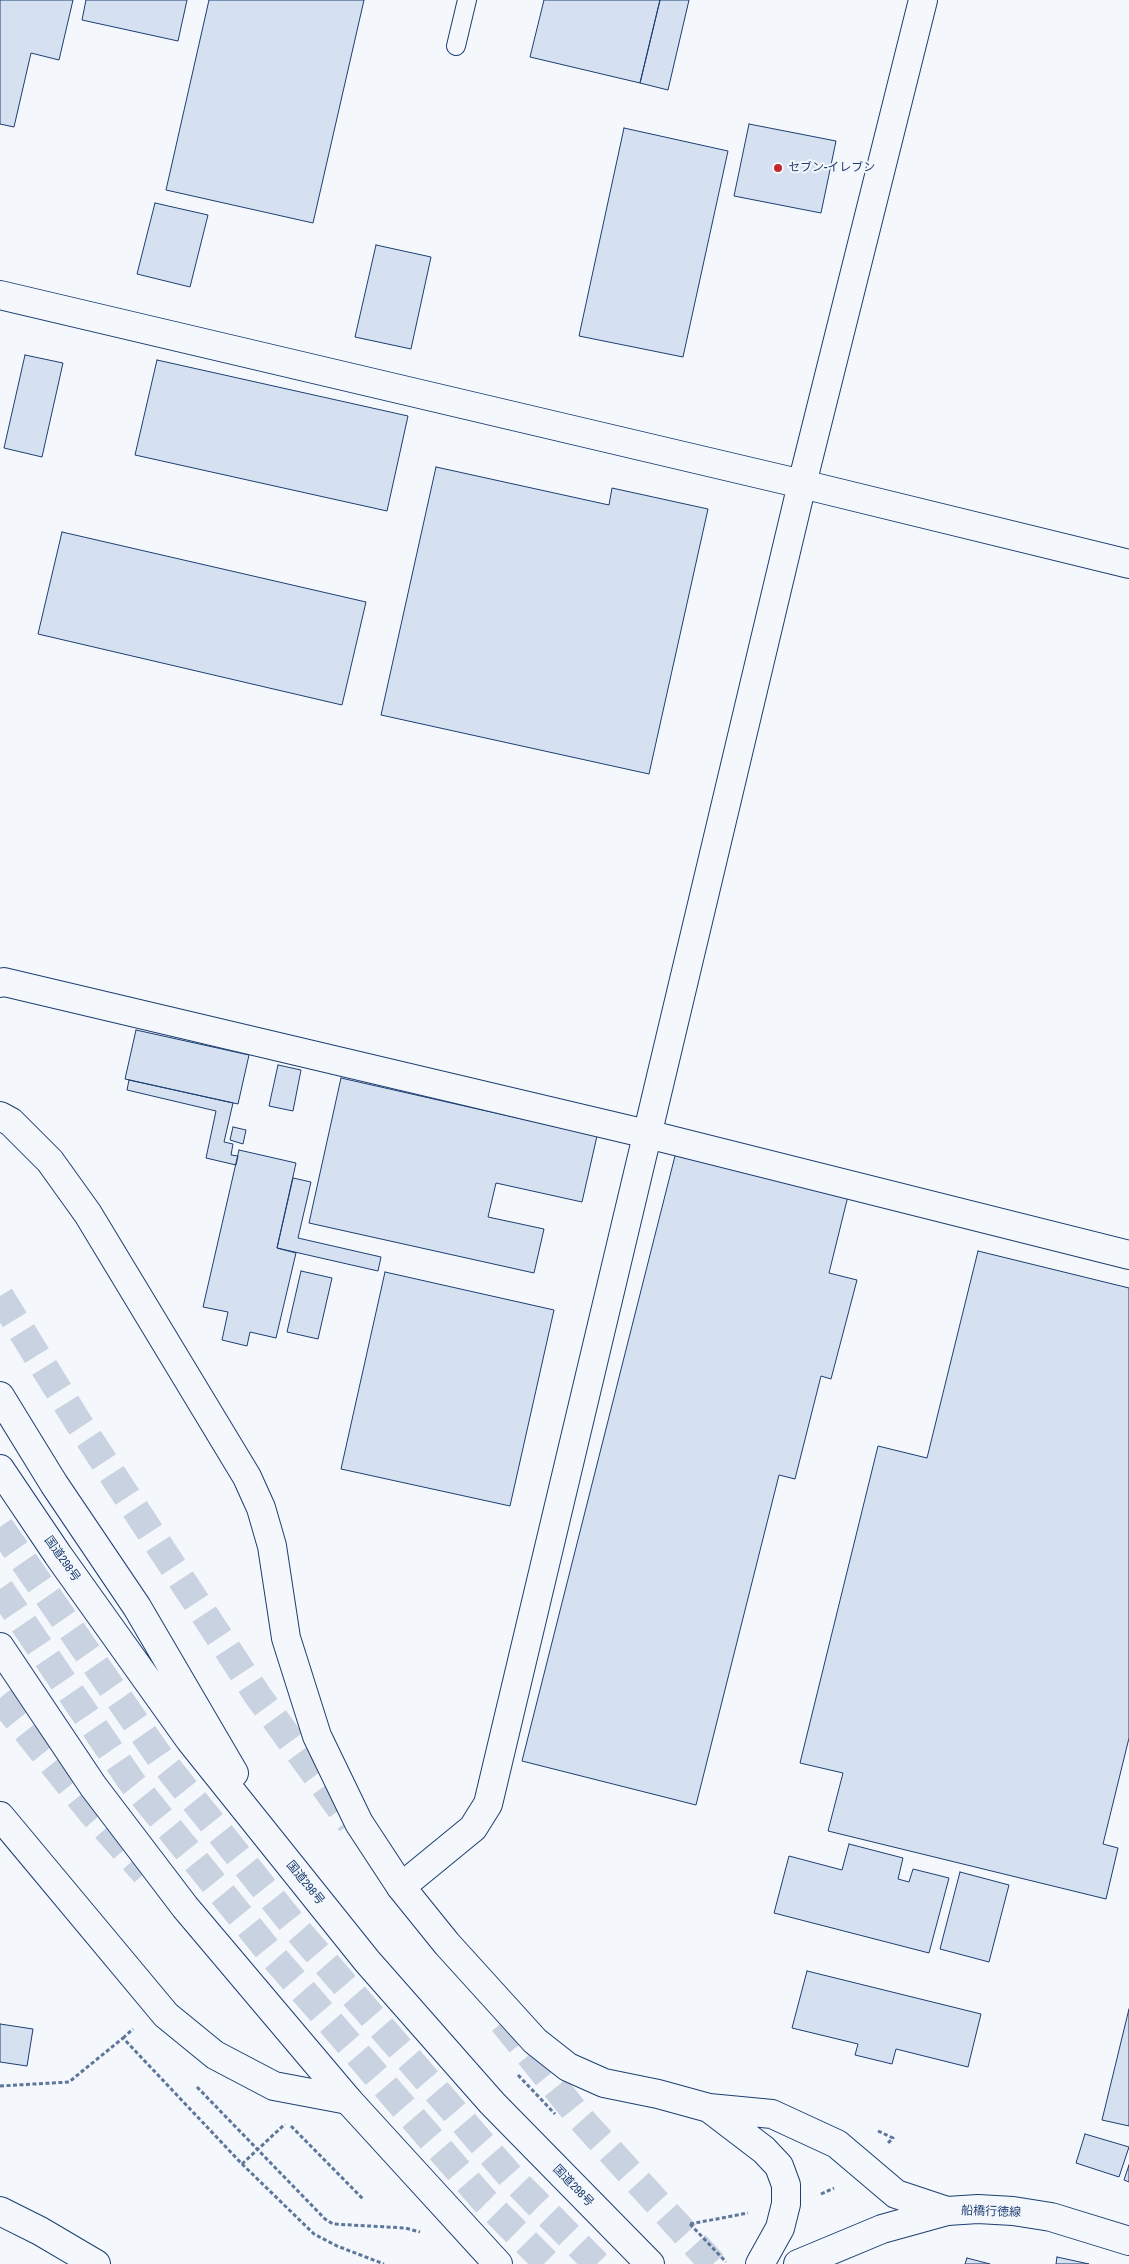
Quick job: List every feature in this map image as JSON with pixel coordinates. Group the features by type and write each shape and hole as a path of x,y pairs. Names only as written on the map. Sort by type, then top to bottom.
{"main road":[{"path":"401,1887 473,1828 488,1804 802,484 923,0"},
{"path":"0,295 802,484 1129,564"},
{"path":"0,983 647,1134 1129,1255"},
{"path":"0,1116 11,1122 50,1161 88,1214 248,1477 264,1518 272,1546 286,1638 317,1736 358,1823 401,1887 447,1944 535,2041 568,2067 604,2083 710,2108 772,2114 837,2144 896,2194 947,2211"},
{"path":"0,1396 54,1484 137,1607 287,1861"},
{"name":"国道298号","path":"0,1469 58,1555 190,1740 367,1961 492,2103 650,2264"},
{"path":"0,1647 93,1786 185,1907 348,2100 498,2264"},
{"path":"0,1682 93,1786"},
{"path":"0,1816 166,2015 215,2055 274,2086 348,2100"},
{"path":"710,2108 764,2150 779,2166 786,2185 786,2204 780,2228 760,2264"},
{"name":"船橋行徳線","path":"798,2264 882,2229 947,2211 978,2209 1013,2211 1051,2217 1129,2241"},
{"path":"0,2211 40,2231 96,2264"}],"lane":[{"path":"456,46 467,0"}],"path":[{"path":"0,2086 69,2082 138,2024"},
{"path":"123,2038 242,2164 314,2234 337,2246 384,2264"},
{"path":"515,2072 560,2119"},
{"path":"195,2085 257,2150 333,2224 405,2228 420,2232 427,2238"},
{"path":"242,2164 287,2122 364,2200"},
{"path":"818,2195 840,2186"},
{"path":"728,2264 690,2224 756,2212"}],"building":[{"path":"0,0 73,0 59,60 31,53 14,127 0,124"},
{"path":"86,0 187,0 178,41 82,20"},
{"path":"209,0 364,0 313,223 166,190"},
{"path":"544,0 660,0 640,83 530,57"},
{"path":"660,0 689,0 668,90 640,83"},
{"path":"749,124 836,141 821,213 734,196"},
{"path":"624,128 728,151 683,357 579,336"},
{"path":"155,203 208,215 190,287 137,274"},
{"path":"376,245 431,257 411,349 355,337"},
{"path":"25,355 63,363 42,457 4,448"},
{"path":"157,360 408,416 387,511 135,455"},
{"path":"436,467 609,505 612,488 708,509 649,774 381,715"},
{"path":"62,532 366,602 342,705 38,634"},
{"path":"136,1030 249,1055 238,1104 125,1079"},
{"path":"278,1065 301,1070 293,1111 269,1106"},
{"path":"341,1078 597,1136 582,1202 496,1183 488,1217 544,1229 534,1273 309,1223"},
{"path":"129,1080 233,1103 224,1142 233,1144 231,1155 238,1156 236,1165 206,1158 216,1111 127,1090"},
{"path":"233,1127 246,1130 243,1144 230,1140"},
{"path":"239,1150 296,1163 277,1248 296,1253 276,1338 250,1332 247,1346 222,1340 228,1312 203,1307"},
{"path":"676,1152 848,1196 829,1273 857,1280 831,1379 821,1376 795,1479 779,1475 696,1805 522,1761"},
{"path":"293,1178 311,1182 298,1238 381,1257 378,1271 277,1248"},
{"path":"978,1251 1129,1288 1129,1738 1103,1844 1118,1848 1106,1899 828,1831 843,1773 800,1763 878,1446 927,1458"},
{"path":"301,1271 332,1278 318,1339 287,1332"},
{"path":"385,1272 554,1310 510,1506 341,1469"},
{"path":"849,1844 903,1858 898,1879 909,1882 913,1869 949,1878 929,1953 774,1913 789,1856 842,1870"},
{"path":"960,1872 1009,1885 989,1962 940,1949"},
{"path":"807,1971 981,2014 968,2067 896,2049 892,2064 855,2055 858,2044 792,2028"},
{"path":"1129,2009 1129,2126 1102,2120"},
{"path":"0,2024 33,2029 27,2066 0,2062"},
{"path":"1085,2134 1129,2147 1119,2177 1076,2163"},
{"path":"1129,2165 1129,2182 1124,2180"},
{"path":"1057,2257 1089,2264 1056,2264"},
{"path":"967,2258 990,2264 965,2264"}],"tunnel":[{"path":"0,1296 78,1422 258,1696 351,1823"},
{"path":"0,1527 161,1759 299,1932 511,2177 597,2264"},
{"path":"0,1589 131,1781 272,1955 483,2199 548,2264"},
{"path":"0,1698 92,1813 145,1873"},
{"path":"503,2022 581,2119 713,2264"}],"place":[{"name":"セブン-イレブン","path":"778,168"}]}
